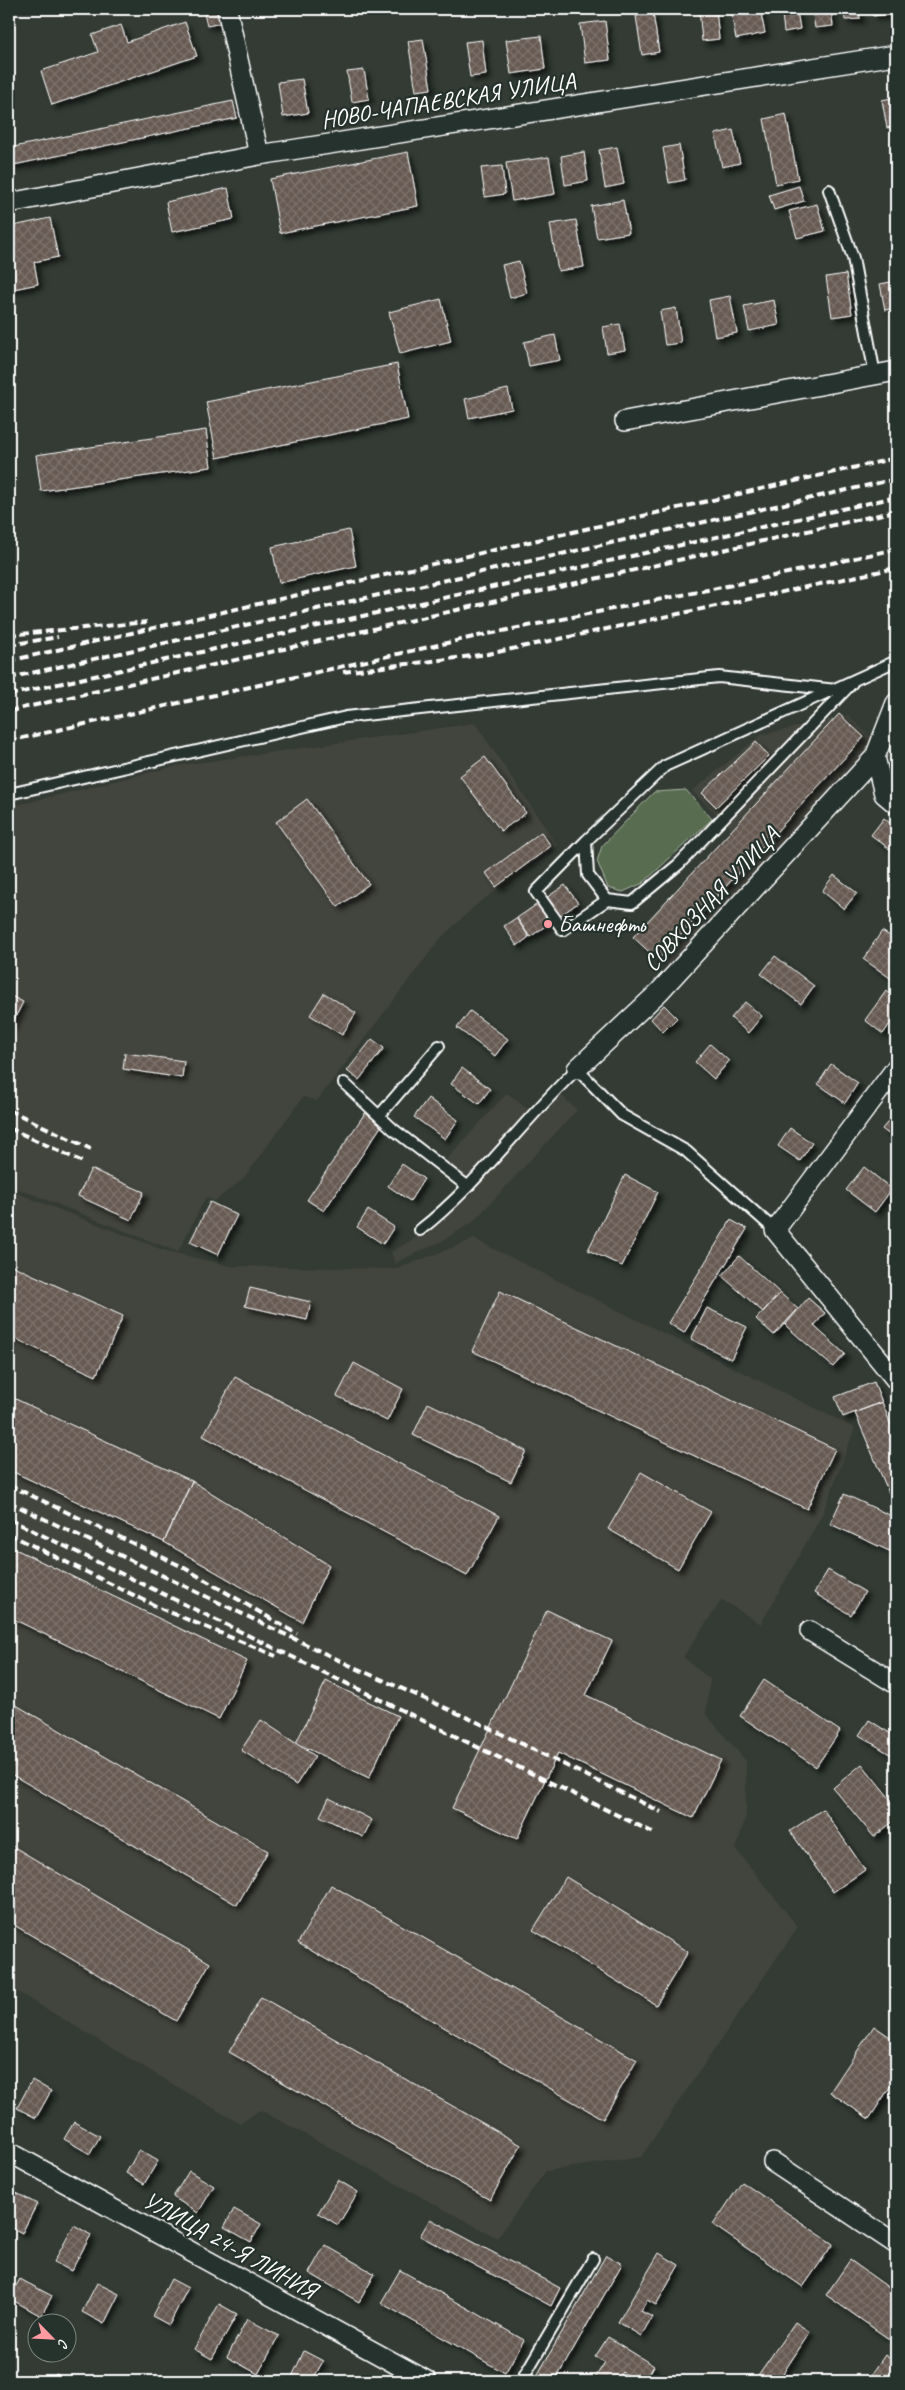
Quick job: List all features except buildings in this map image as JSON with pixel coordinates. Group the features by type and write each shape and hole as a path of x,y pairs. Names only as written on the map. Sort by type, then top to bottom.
{"street":[{"path":"227,9 259,155"},
{"name":"НОВО-ЧАПАЕВСКАЯ УЛИЦА","path":"9,203 259,155 896,55"},
{"path":"625,421 896,371"},
{"path":"896,703 875,757 884,794 896,804"},
{"name":"СОВХОЗНАЯ УЛИЦА","path":"577,1069 659,992 875,757"},
{"path":"896,1068 775,1230 896,1380"},
{"path":"810,1631 896,1684"},
{"name":"УЛИЦА 24-Я ЛИНИЯ","path":"9,2152 419,2380"},
{"path":"773,2162 896,2244"}],"lane":[{"path":"830,190 853,258 875,375"},
{"path":"852,683 679,864 632,903 607,900 563,930 536,892 586,841 665,766 852,683 896,661"},
{"path":"9,794 346,717 719,677 836,690"},
{"path":"586,841 588,875 607,900"},
{"path":"378,1116 439,1046"},
{"path":"420,1230 447,1208 545,1100 577,1069 622,1115 686,1151 775,1230"},
{"path":"344,1083 378,1116 467,1186"},
{"path":"521,2381 593,2259"}],"shaded area":[{"path":"848,715 877,743 670,967 637,935 732,830 692,791 761,735"},
{"path":"475,723 558,846 476,905 440,939 317,1101 303,1097 244,1178 215,1201 206,1197 178,1252 9,1185 9,807 176,766"},
{"path":"507,1093 539,1118 561,1095 577,1110 473,1222 442,1241 395,1263 391,1252 434,1227 478,1188 446,1160"},
{"path":"9,1190 163,1250 230,1266 397,1269 474,1239 855,1428 823,1513 761,1624 722,1600 683,1657 710,1679 706,1714 746,1761 746,1816 736,1849 798,1927 641,2157 546,2171 497,2238 260,2110 240,2124 9,1987"}],"green space":[{"path":"686,790 712,819 643,883 623,892 608,888 597,861 602,846 654,792"}],"railway":[{"path":"9,661 896,458"},
{"path":"9,678 896,479"},
{"path":"9,695 896,497"},
{"path":"9,711 896,511"},
{"path":"9,741 478,636 742,583 896,549"},
{"path":"343,672 488,654 896,568"},
{"path":"9,635 147,622"},
{"path":"9,645 58,637"},
{"path":"9,1110 91,1149"},
{"path":"9,1128 85,1163"},
{"path":"9,1485 181,1566 297,1634"},
{"path":"9,1502 349,1665 477,1722 661,1812"},
{"path":"9,1519 656,1834"},
{"path":"9,1534 162,1609 276,1656"}],"place":[{"name":"Башнефть","path":"548,924"}]}
